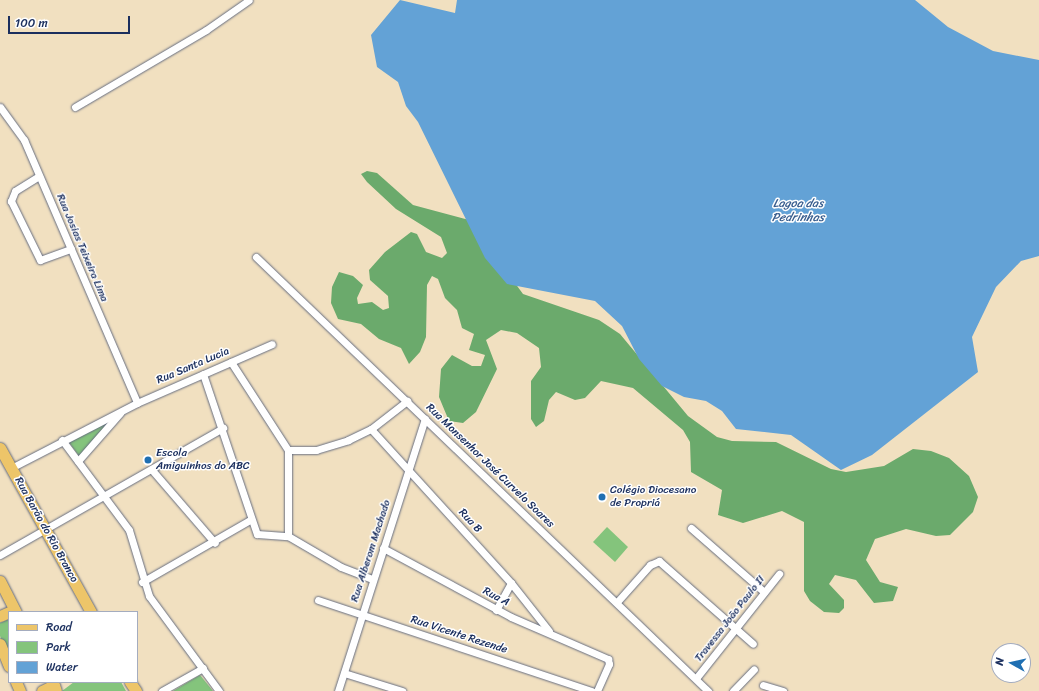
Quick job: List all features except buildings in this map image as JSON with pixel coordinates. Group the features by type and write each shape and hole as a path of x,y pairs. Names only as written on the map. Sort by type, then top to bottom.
{"main road":[{"name":"Rua Barão do Rio Branco","path":"0,448 90,611"},
{"path":"0,581 12,611"},
{"path":"0,644 8,664"},
{"path":"42,691 55,685"}],"street":[{"path":"75,107 206,30 249,0"},
{"name":"Rua Josias Teixeira Lima","path":"0,108 24,140 137,403"},
{"path":"39,176 10,198 37,258 42,261 71,249"},
{"name":"Rua Monsenhor José Curvelo Soares","path":"256,257 424,419 698,677 708,691"},
{"name":"Rua Santa Lucia","path":"11,468 62,440 137,403 272,344"},
{"path":"230,362 288,450 288,536"},
{"path":"203,374 223,428 250,520 259,535 288,536 332,562 373,579"},
{"path":"288,450 328,447 371,430 407,401"},
{"path":"78,461 123,410"},
{"name":"Rua Alberom Machado","path":"338,691 409,471 424,419"},
{"path":"0,555 152,470 223,428"},
{"name":"Rua B","path":"371,430 511,583 549,631"},
{"path":"62,440 105,496 131,535 142,582 156,608 219,691"},
{"path":"152,470 215,543"},
{"path":"142,582 215,543 250,520"},
{"path":"691,528 764,592"},
{"name":"Rua A","path":"383,548 496,610 549,631 604,657 609,664 596,691"},
{"path":"617,602 658,561 753,644"},
{"name":"Travessa João Paulo II","path":"698,677 737,631 764,592 779,574"},
{"path":"496,610 511,583"},
{"name":"Rua Vicente Rezende","path":"318,600 592,691"},
{"path":"162,691 203,668"},
{"path":"733,691 754,670"},
{"path":"344,673 402,691"},
{"path":"763,685 783,691"}],"green space":[{"path":"367,171 377,173 413,205 469,220 523,294 599,320 620,334 688,416 717,437 732,441 776,442 831,469 846,472 884,466 913,449 931,451 949,458 969,476 978,497 973,512 950,535 936,536 906,529 875,539 866,560 880,582 898,587 893,601 874,603 856,580 835,575 829,584 844,600 844,608 839,613 824,612 810,601 804,591 804,522 782,511 743,523 718,515 722,490 691,472 690,442 683,430 633,388 601,381 585,398 575,400 556,392 549,400 544,421 536,427 531,419 531,381 541,367 539,348 517,333 501,330 486,340 497,369 476,412 463,423 449,421 439,397 441,369 452,355 472,366 481,366 485,355 469,350 474,334 462,328 457,310 445,298 438,279 432,276 427,285 426,337 420,352 409,364 401,348 379,339 361,324 338,319 331,303 332,287 339,272 353,276 363,285 357,298 358,304 372,302 383,310 389,308 388,296 370,280 369,270 385,252 411,232 417,234 426,252 442,258 447,253 441,237 396,209 367,182 361,174"},
{"path":"112,418 79,456 68,441"},
{"path":"607,527 628,547 615,562 593,542"},
{"path":"8,619 8,656 0,636 0,623"},
{"path":"200,675 213,691 173,691"},
{"path":"73,683 122,683 126,691 62,691"}],"water":[{"name":"Lagoa das Pedrinhas","path":"400,0 455,13 457,0 915,0 948,27 993,51 1039,60 1039,256 1021,261 996,287 972,337 978,372 872,455 841,470 791,435 736,429 722,411 706,401 684,397 662,386 639,359 622,326 595,301 507,284 485,258 418,122 406,106 398,82 377,67 371,35"}],"place":[{"name":"Escola Amiguinhos do ABC","path":"148,460"},
{"name":"Colégio Diocesano de Propriá","path":"602,497"}]}
